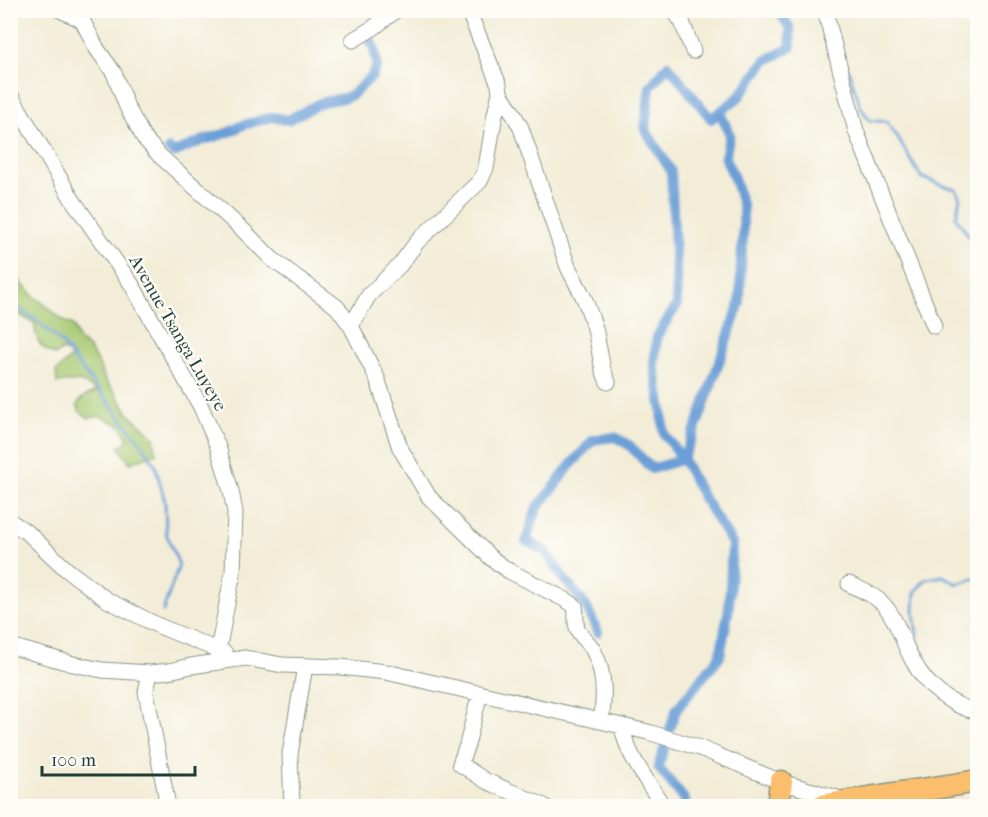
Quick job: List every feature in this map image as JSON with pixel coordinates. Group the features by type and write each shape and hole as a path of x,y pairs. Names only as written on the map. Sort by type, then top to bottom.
{"highway":[{"path":"822,807 978,781"},
{"path":"778,807 781,782"}],"street":[{"path":"60,10 81,15 97,49 114,73 127,106 144,138 160,156 272,259 337,307 351,326 376,378 400,448 429,497 490,558 509,571 575,606 578,631 598,660 604,704 601,721"},
{"path":"353,40 396,10"},
{"path":"351,326 369,295 400,265 417,242 480,182 486,168 500,93 499,85 468,10"},
{"path":"674,10 682,22 693,51"},
{"path":"825,10 856,131 934,326"},
{"path":"500,93 520,128 568,267 585,300 595,328 603,369 608,382"},
{"name":"Avenue Tsanga Luyeye","path":"10,94 72,199 132,285 201,406 218,447 235,512 233,572 218,651"},
{"path":"337,307 369,295"},
{"path":"10,521 28,533 66,569 107,600 159,626 218,651 282,665 340,667 386,672 648,732 700,748 781,782 849,801"},
{"path":"849,584 870,594 889,611 913,663 936,690 952,703 978,712"},
{"path":"191,666 194,641"},
{"path":"10,646 102,670 150,673 245,658"},
{"path":"292,807 290,754 305,666"},
{"path":"150,673 146,692 168,807"},
{"path":"480,693 467,745 459,764 486,781 544,807"},
{"path":"622,726 624,737 636,763 659,800 656,807"}],"green space":[{"path":"16,276 32,295 64,321 73,325 78,339 89,348 105,380 128,413 154,437 156,453 130,463 119,447 128,440 122,427 101,416 89,418 80,412 77,405 79,401 97,391 80,381 57,383 56,372 72,356 63,350 55,355 46,350 37,339 35,324 17,313 11,315 11,277"}],"waterway":[{"path":"670,729 676,710 720,656 729,608 732,543 701,494 683,459 664,434 654,364 657,336 677,305 675,248 671,171 645,129 650,87 668,65 711,119 739,97 765,61 791,47 790,28 778,10"},
{"path":"169,149 174,153 243,125 272,117 288,120 322,102 352,95 372,76 377,65 370,39"},
{"path":"847,66 861,108 870,121 886,121 921,177 956,189 960,198 956,217 978,249"},
{"path":"598,632 586,606 545,551 526,541 537,508 593,440 615,437 629,445 652,469 683,459 740,302 743,208 725,157 730,135 720,112"},
{"path":"10,303 39,322 61,342 155,464 165,502 166,533 179,565 163,611"},
{"path":"917,637 914,611 915,592 926,579 943,576 957,584 978,577"},
{"path":"665,746 658,767 685,800 686,806"}]}
